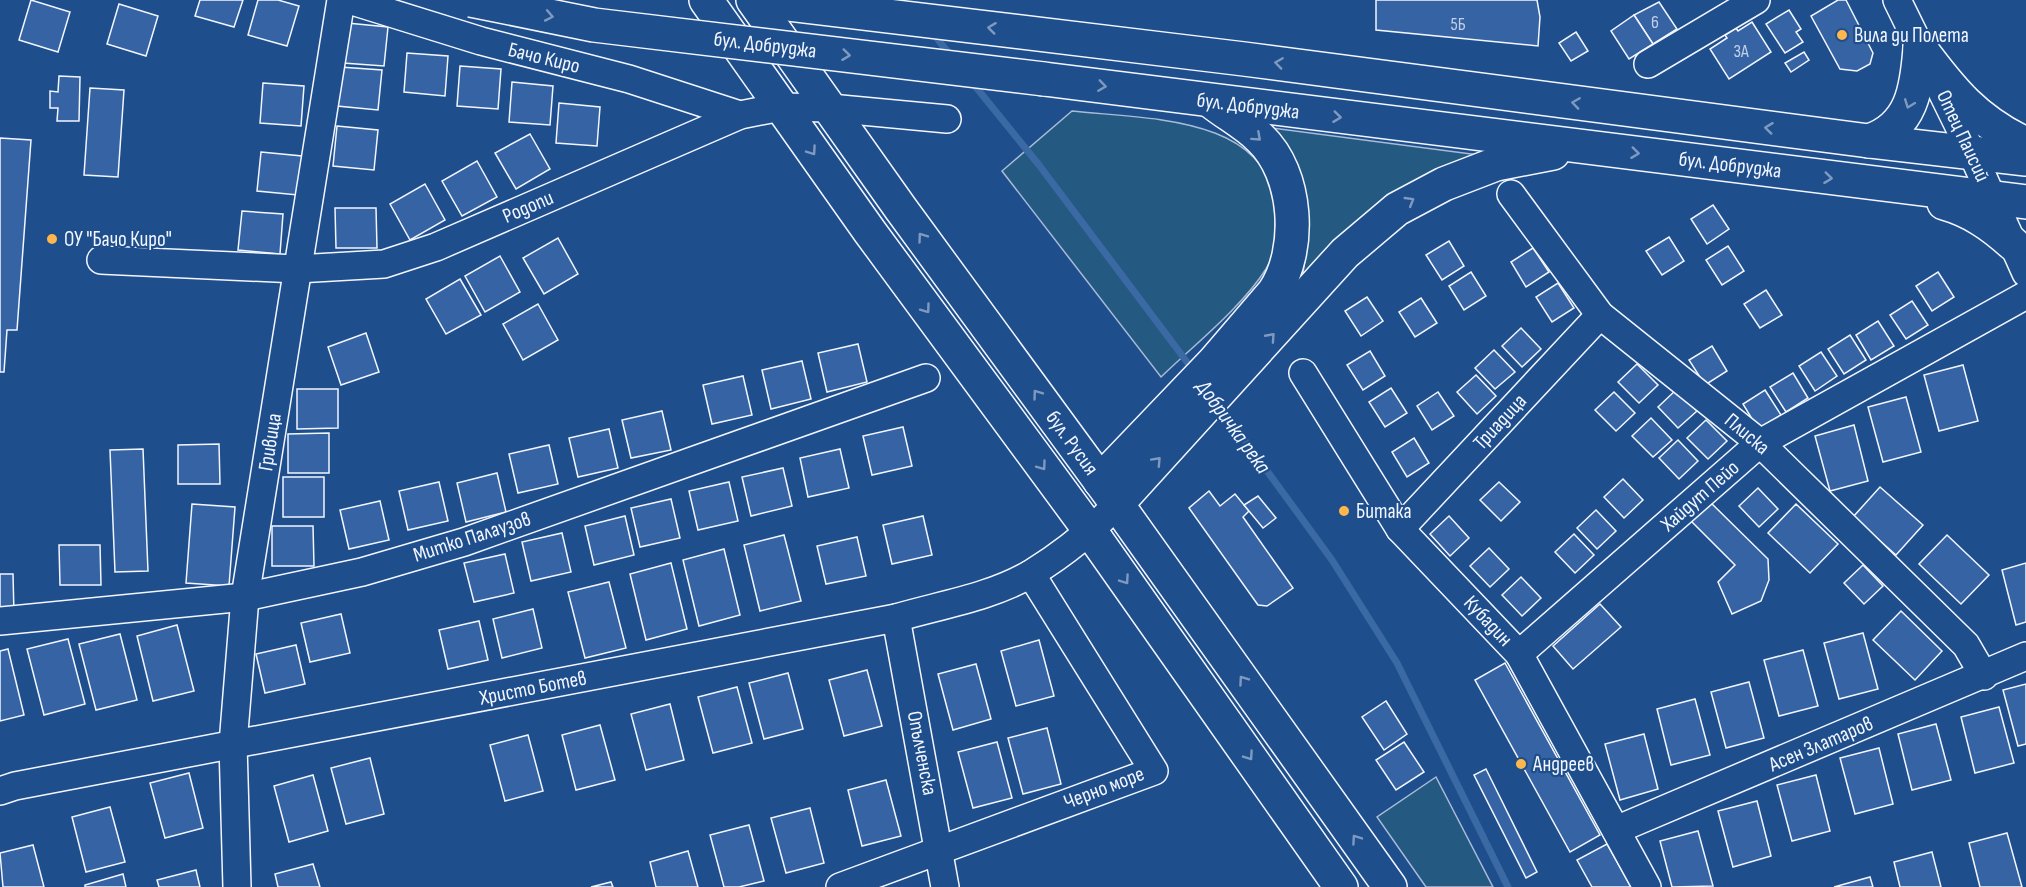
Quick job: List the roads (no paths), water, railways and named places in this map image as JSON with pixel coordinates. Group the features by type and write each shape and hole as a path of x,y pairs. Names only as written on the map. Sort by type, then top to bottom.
{"main road":[{"name":"бул. Добруджа","path":"471,0 594,25 1044,78 1210,101 2026,202"},
{"name":"бул. Русия","path":"706,0 1083,521 1341,887"},
{"name":"бул. Добруджа","path":"754,0 1050,35 1869,141 2026,159"},
{"name":"бул. Русия","path":"754,0 1390,887"},
{"path":"1869,141 1885,136 1904,117 1915,88 1920,48"},
{"path":"1920,48 1971,110 1997,131 2026,144"},
{"path":"1210,101 1261,138 1275,160 1285,184 1294,235 1290,259 1282,279 1223,371"},
{"path":"1109,493 1223,371 1345,253 1397,209 1444,184 1496,164 1591,147"},
{"path":"1867,183 1964,209 1992,225 2019,259"},
{"path":"1072,441 1098,452 1108,451 1192,404"},
{"path":"1109,493 1152,428"}],"street":[{"name":"Гривица","path":"237,887 233,744 245,597 341,0"},
{"name":"Бачо Киро","path":"349,0 481,41 629,79 740,115"},
{"path":"1648,64 1756,0"},
{"name":"Отец Паисий","path":"1898,0 1972,153 2019,259"},
{"name":"Родопи","path":"101,260 297,269 384,264 436,247 740,115 782,107 830,108 947,119"},
{"name":"Плиска","path":"1511,194 1600,315 1760,443 1966,645 1984,676"},
{"name":"Хайдут Пейо","path":"1519,654 1760,443 2026,295"},
{"name":"Триадица","path":"1401,529 1600,315"},
{"name":"Кубадин","path":"1303,372 1401,529 1519,654 1647,887"},
{"name":"Митко Палаузов","path":"0,621 245,597 362,572 464,542 926,378"},
{"name":"Христо Ботев","path":"0,791 15,786 896,618 1000,588 1031,574 1056,555 1109,493"},
{"name":"Черно море","path":"840,887 1154,771 1031,574"},
{"name":"Опълченска","path":"896,618 940,849 945,887"},
{"name":"Асен Златаров","path":"1616,830 1984,676 2026,656"}],"waterway":[{"name":"Добричка река","path":"932,32 951,56"},
{"name":"Добричка река","path":"971,81 1039,165 1193,370"},
{"name":"Добричка река","path":"1219,405 1332,560 1397,663 1508,887"}],"place":[{"name":"Вила ди Полета","path":"1842,35"},
{"name":"ОУ \"Бачо Киро\"","path":"52,239"},
{"name":"Битака","path":"1344,511"},
{"name":"Андреев","path":"1521,764"}]}
